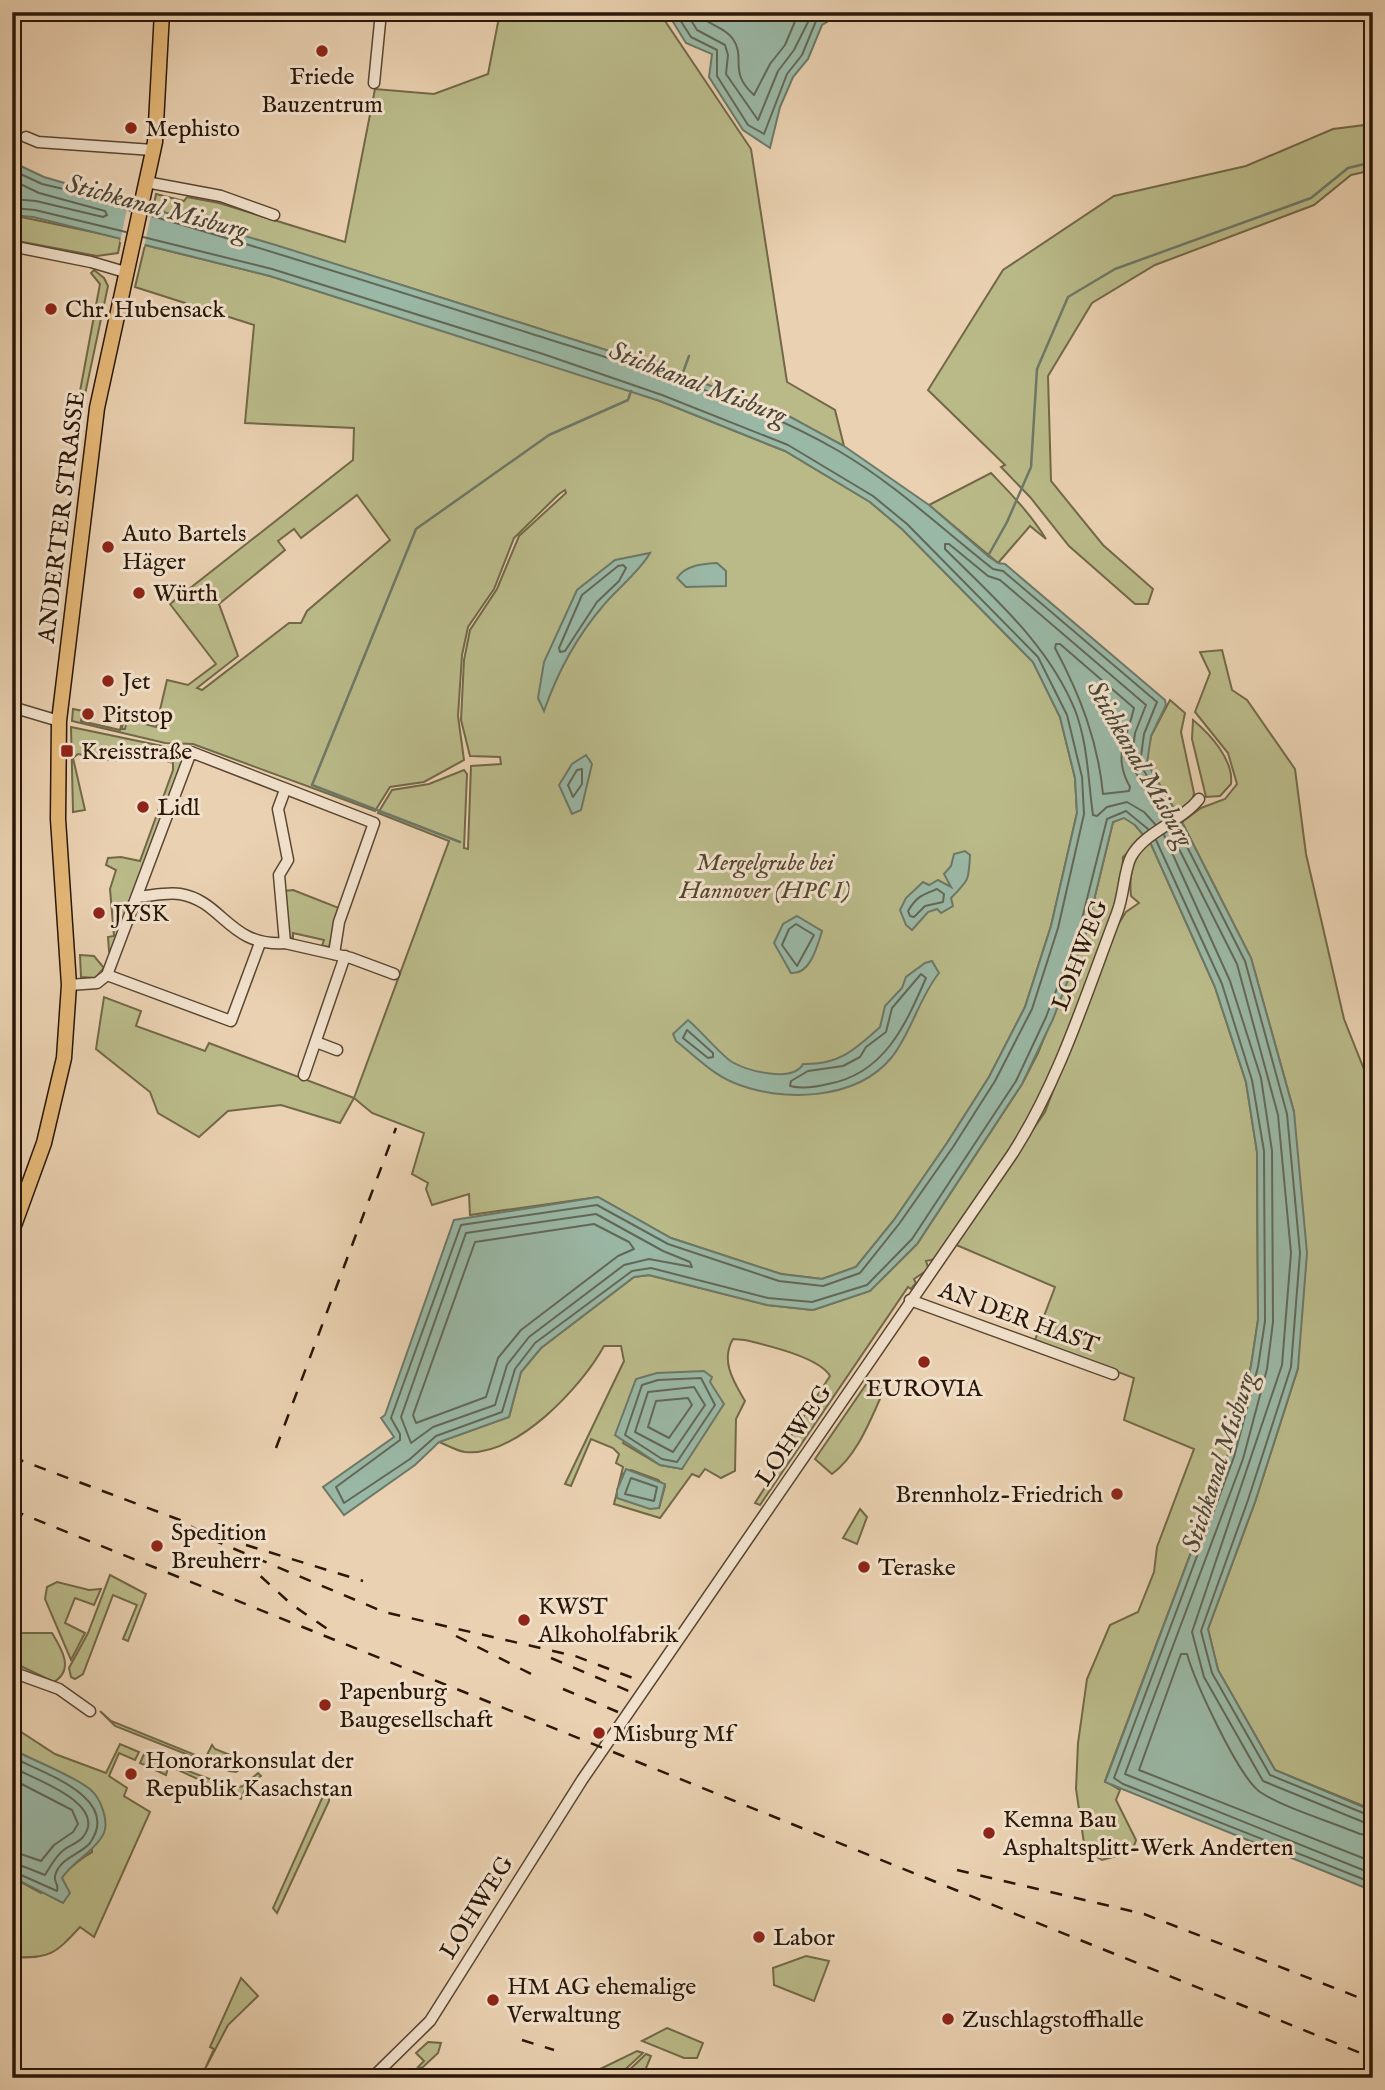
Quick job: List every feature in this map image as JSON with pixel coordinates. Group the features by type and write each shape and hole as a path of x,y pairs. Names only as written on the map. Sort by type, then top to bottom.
{"main road":[{"name":"ANDERTER STRASSE","path":"12,1231 59,1087 69,985 58,819 59,721 91,447 158,121 162,12"}],"street":[{"path":"374,83 381,12"},
{"path":"26,137 37,142 153,150"},
{"path":"144,190 221,196 274,215"},
{"path":"12,250 16,247 78,259 125,272"},
{"path":"12,707 59,721"},
{"path":"69,985 97,983 107,975 191,752 374,823 339,922 340,955 304,1075"},
{"path":"285,790 278,809 288,860 279,875 285,943"},
{"name":"LOHWEG","path":"373,2078 430,2021 570,1798 1006,1163 1041,1107 1122,900 1128,864 1142,844 1186,814 1199,799"},
{"path":"137,897 172,894 189,897 249,939 260,943 285,943 340,955 394,974"},
{"path":"107,975 231,1021 260,943"},
{"path":"316,1042 337,1050"},
{"name":"AN DER HAST","path":"910,1300 1113,1374"},
{"path":"12,1672 59,1689 90,1711"}],"green space":[{"path":"500,12 659,12 751,149 787,382 835,410 844,446 765,408 684,376 335,264 153,209 156,194 184,201 187,197 219,203 345,242 375,89 434,94 488,74"},
{"path":"1373,124 1373,170 1351,175 1314,205 1155,265 1092,303 1048,376 1051,481 1103,545 1153,589 1148,604 1135,604 1069,546 1030,497 1001,467 1005,465 928,390 1003,270 1114,196 1246,166 1333,129"},
{"path":"12,215 121,238 118,253 97,256 12,240"},
{"name":"Mergelgrube bei Hannover (HPC I)","path":"145,245 270,276 660,401 785,451 870,502 902,529 1033,662 1060,717 1075,778 1077,813 1051,926 1025,1007 989,1077 894,1220 856,1267 822,1279 781,1274 671,1238 598,1197 470,1215 469,1194 432,1205 426,1189 428,1183 412,1174 424,1133 372,1113 354,1098 449,841 378,813 392,790 429,784 464,770 467,774 464,848 468,849 471,766 501,764 500,757 470,756 461,720 464,660 470,630 497,589 519,536 566,493 565,490 514,538 494,589 468,627 462,655 458,716 464,760 424,782 390,787 375,811 193,744 165,743 72,721 73,709 83,711 81,721 120,730 124,714 122,729 125,729 127,719 156,727 167,680 188,685 216,664 170,604 353,460 354,428 245,423 254,325 135,287","holes":["357,495 390,540 307,611 301,623 289,623 202,690 197,688 238,656 219,604 285,550 278,541 294,529 301,538"]},
{"path":"94,270 104,278 108,286 83,404 78,402 100,284 91,273"},
{"path":"991,473 1027,512 1046,539 1030,526 998,563 929,505"},
{"path":"1222,650 1232,690 1247,700 1295,769 1306,854 1344,1019 1373,1092 1373,1810 1275,1770 1218,1670 1208,1629 1255,1502 1298,1368 1294,1112 1251,958 1182,822 1201,808 1225,799 1237,784 1228,753 1195,712 1210,673 1200,652"},
{"path":"1170,700 1185,713 1181,732 1194,793 1192,802 1178,815 1146,763 1151,736"},
{"path":"1193,720 1213,740 1229,766 1231,784 1220,796 1206,797 1192,739"},
{"path":"71,727 181,750 184,755 115,947 109,951 108,937 114,936 110,889 116,870 106,865 108,858 121,857 140,861 173,770 173,763 146,754 121,755 115,761 78,754 73,758 85,810 73,812"},
{"path":"1124,817 1135,825 1151,844 1215,987 1246,1082 1257,1152 1258,1320 1251,1366 1228,1454 1105,1781 1120,1790 1116,1800 1136,1840 1132,1852 1102,1860 1085,1850 1076,1789 1078,1743 1087,1679 1110,1625 1138,1612 1154,1572 1157,1547 1194,1449 1124,1420 1134,1378 1035,1340 1055,1287 954,1244 1045,1112 1114,931 1126,912 1139,903 1131,896 1130,883 1134,863 1145,847 1141,841 1123,857 1122,877 1109,924 1053,1068 1023,1130 936,1259 926,1261 928,1267 932,1267 914,1279 916,1283 911,1289 908,1287 760,1505 755,1503 783,1459 780,1453 830,1376 824,1369 804,1358 745,1340 733,1339 728,1355 730,1371 745,1401 736,1419 735,1471 721,1478 705,1469 699,1477 692,1474 660,1518 614,1504 623,1467 616,1463 619,1454 613,1448 591,1439 571,1486 565,1484 624,1361 621,1346 604,1346 580,1381 545,1417 505,1443 485,1451 465,1452 439,1442 509,1417 521,1372 541,1348 634,1277 649,1275 767,1305 813,1310 870,1291 917,1244 1022,1084 1038,1053 1086,933 1113,822","holes":["657,1373 676,1373 687,1458 682,1469 660,1465 623,1443","631,1470 658,1480 665,1486 659,1508 616,1496 623,1474"]},
{"path":"293,890 339,908 329,947 322,946 324,940 293,933 293,939 289,936 284,891"},
{"path":"80,955 94,956 104,968 95,978 81,977"},
{"path":"104,997 141,1011 136,1026 205,1051 209,1043 354,1098 340,1123 281,1105 228,1111 199,1137 158,1113 150,1092 96,1049"},
{"path":"867,1383 884,1390 856,1446 832,1474 815,1459"},
{"path":"860,1509 867,1517 857,1544 843,1538"},
{"path":"110,1575 146,1594 128,1641 123,1639 137,1605 113,1595 83,1674 75,1679 71,1677 69,1668 88,1633"},
{"path":"57,1582 89,1590 101,1589 94,1605 75,1598 65,1623 85,1633 71,1660 45,1599 47,1587"},
{"path":"16,1633 52,1633 64,1658 64,1671 60,1677 54,1682 12,1662 12,1639"},
{"path":"100,1711 111,1721 205,1759 212,1745 215,1749 250,1763 236,1772 229,1771 234,1763 221,1756 216,1766 115,1726"},
{"path":"12,1726 55,1754 106,1773 120,1744 139,1752 135,1760 119,1753 109,1776 127,1788 124,1796 150,1812 94,1937 80,1927 58,1949 44,1956 12,1957 12,1877 41,1893 92,1852 91,1790 12,1749"},
{"path":"144,1754 169,1764 166,1775 140,1763"},
{"path":"180,1768 234,1788 243,1786 258,1773 261,1776 246,1787 241,1799 176,1769"},
{"path":"324,1794 329,1795 329,1801 277,1913 273,1908"},
{"path":"806,1956 829,1961 814,2001 774,1985 773,1968"},
{"path":"241,1978 258,1996 228,2025 205,2069 214,2049 210,2047"},
{"path":"667,2028 703,2043 697,2058 684,2058 642,2041"},
{"path":"428,2042 441,2043 438,2053 422,2068 418,2067 424,2061 416,2053"},
{"path":"637,2051 643,2053 616,2078 581,2078 580,2075 592,2073"},
{"path":"646,2054 651,2056 642,2078 621,2078"}],"water":[{"path":"667,12 844,12 822,25 808,59 793,77 780,107 770,148 743,130 709,77 712,54 686,43"},
{"name":"Stichkanal Misburg","path":"12,162 44,177 279,246 669,370 787,415 844,446 929,505 988,556 1005,564 1165,700 1166,705 1151,736 1147,763 1182,822 1251,958 1294,1112 1307,1253 1298,1368 1255,1502 1208,1629 1218,1670 1275,1770 1373,1811 1373,1891 1105,1782 1228,1454 1251,1366 1258,1320 1257,1152 1246,1082 1215,987 1151,844 1135,825 1124,818 1113,822 1086,933 1053,1019 1022,1084 917,1244 870,1291 813,1310 767,1305 649,1275 634,1277 541,1348 521,1372 509,1417 439,1442 415,1465 344,1515 323,1487 394,1437 381,1418 385,1415 454,1220 598,1197 671,1238 781,1274 822,1279 856,1267 894,1220 947,1143 989,1077 1025,1007 1051,926 1077,813 1075,778 1060,717 1033,662 902,529 870,502 785,451 660,401 270,276 33,217 12,215"},
{"path":"650,553 603,606 576,643 544,711 538,698 544,662 577,590 615,560"},
{"path":"717,563 726,571 726,586 686,587 677,578 690,568"},
{"path":"586,755 592,764 581,810 572,814 559,785 572,764"},
{"path":"965,851 970,855 968,875 965,883 951,898 953,906 941,913 937,909 928,912 912,930 906,925 900,910 906,898 923,882 929,885 938,880 951,887 944,874 951,866 954,854"},
{"path":"797,916 822,931 808,965 803,970 791,973 774,943 783,924"},
{"path":"932,961 939,973 892,1057 877,1072 838,1090 795,1095 751,1089 717,1074 676,1041 673,1034 688,1020 732,1062 759,1072 790,1073 803,1064 836,1059 862,1043 880,1027 885,1006 902,988 906,977"},
{"path":"704,1371 712,1377 710,1382 724,1404 682,1469 660,1465 615,1435 636,1379 657,1373"},
{"path":"626,1469 665,1484 659,1508 650,1509 617,1498 617,1490"},
{"path":"12,1749 84,1785 95,1794 103,1811 103,1835 62,1878 70,1893 63,1903 12,1877"}],"pier":[{"path":"129,199 153,206 144,247 120,242"}],"waterway":[{"path":"988,556 1007,522 1031,467 1037,369 1068,297 1115,269 1311,198 1348,168 1373,162"},
{"name":"Stichkanal Misburg","path":"682,375 689,356"},
{"path":"460,842 312,785 416,529 549,435 628,400 631,391"}],"railway":[{"path":"276,1448 396,1128"},
{"path":"12,1457 180,1520 218,1542 384,1612 575,1656 638,1680"},
{"path":"12,1510 1373,2058"},
{"path":"246,1545 363,1581"},
{"path":"243,1560 291,1604 329,1630"},
{"path":"456,1636 539,1678"},
{"path":"551,1658 631,1692"},
{"path":"563,1689 618,1712"},
{"path":"957,1870 1144,1914 1373,2003"},
{"path":"522,2040 554,2050"}],"place":[{"name":"Friede Bauzentrum","path":"322,51"},
{"name":"Mephisto","path":"131,128"},
{"name":"Chr. Hubensack","path":"51,309"},
{"name":"Auto Bartels Häger","path":"108,547"},
{"name":"Würth","path":"139,593"},
{"name":"Jet","path":"108,681"},
{"name":"Pitstop","path":"88,714"},
{"name":"Kreisstraße","path":"67,751"},
{"name":"Lidl","path":"143,807"},
{"name":"JYSK","path":"99,913"},
{"name":"EUROVIA","path":"924,1362"},
{"name":"Brennholz-Friedrich","path":"1117,1494"},
{"name":"Spedition Breuherr","path":"157,1546"},
{"name":"Teraske","path":"864,1567"},
{"name":"KWST Alkoholfabrik","path":"524,1620"},
{"name":"Papenburg Baugesellschaft","path":"325,1705"},
{"name":"Misburg Mf","path":"599,1733"},
{"name":"Honorarkonsulat der Republik Kasachstan","path":"131,1774"},
{"name":"Kemna Bau Asphaltsplitt-Werk Anderten","path":"989,1833"},
{"name":"Labor","path":"759,1937"},
{"name":"HM AG ehemalige Verwaltung","path":"493,2000"},
{"name":"Zuschlagstoffhalle","path":"948,2019"}]}
